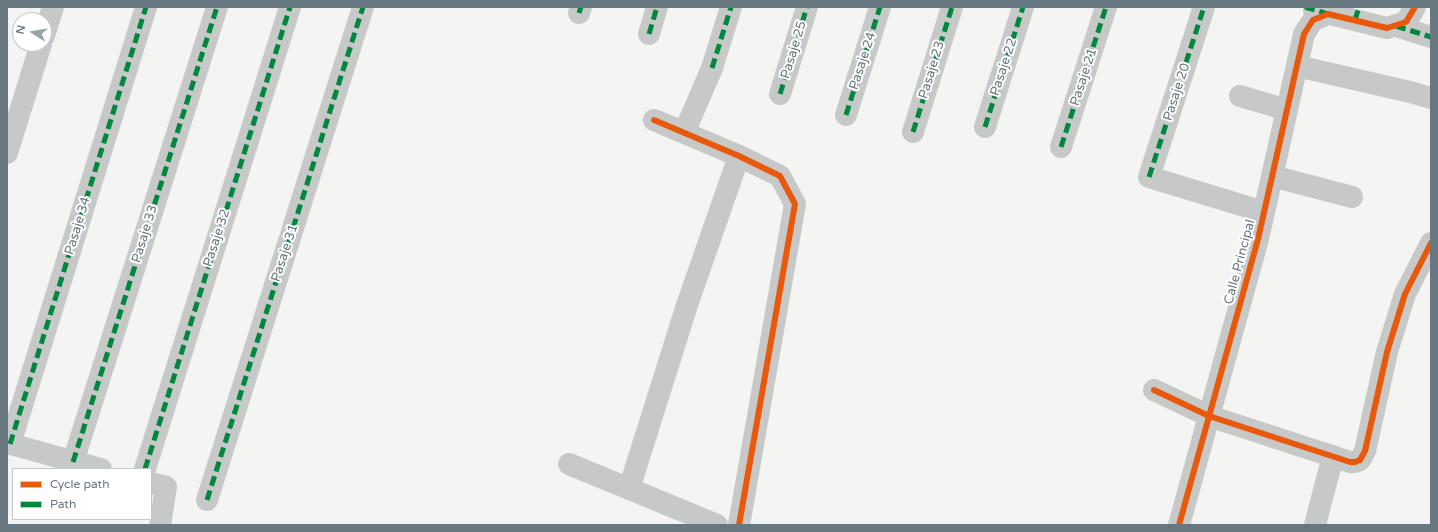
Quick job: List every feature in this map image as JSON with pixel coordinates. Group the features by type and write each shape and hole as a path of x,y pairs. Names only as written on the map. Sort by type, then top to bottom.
{"street":[{"name":"Pasaje 34","path":"9,444 146,7"},
{"name":"Pasaje 33","path":"74,462 217,7"},
{"name":"Pasaje 32","path":"144,468 290,7"},
{"name":"Pasaje 31","path":"207,500 363,7"},
{"path":"649,34 657,7"},
{"path":"684,133 712,68 731,7"},
{"name":"Pasaje 25","path":"780,94 807,7"},
{"name":"Pasaje 24","path":"846,115 880,7"},
{"name":"Pasaje 23","path":"912,132 952,7"},
{"name":"Pasaje 22","path":"985,127 1023,7"},
{"name":"Pasaje 21","path":"1061,147 1106,7"},
{"name":"Pasaje 20","path":"1204,7 1149,177 1264,212"},
{"path":"1305,7 1328,14 1357,14 1387,28 1406,22 1415,7"},
{"name":"Calle Principal","path":"1179,525 1258,239 1304,34 1313,20 1328,14"},
{"path":"1396,26 1431,37"},
{"path":"7,153 39,52"},
{"path":"1297,66 1431,98"},
{"path":"1240,96 1287,110"},
{"path":"654,120 739,156 780,176 795,204 738,525"},
{"path":"629,489 686,305 739,156"},
{"path":"1272,176 1352,197"},
{"path":"1154,390 1209,416 1333,456 1355,462 1360,460 1365,451 1389,345 1406,294 1431,243"},
{"path":"9,444 96,468"},
{"path":"1314,525 1333,456"},
{"path":"569,464 717,525"},
{"path":"152,483 166,487 160,525"}],"marked path":[{"path":"10,444 146,7"},
{"path":"73,462 217,7"},
{"path":"145,468 290,7"},
{"path":"207,500 363,7"},
{"path":"579,13 581,7"},
{"path":"649,34 657,7"},
{"path":"712,68 731,7"},
{"path":"780,94 807,7"},
{"path":"846,115 880,7"},
{"path":"913,132 952,7"},
{"path":"985,127 1023,7"},
{"path":"1061,147 1106,7"},
{"path":"1149,177 1204,7"},
{"path":"1305,7 1328,14"},
{"path":"1355,20 1359,7"},
{"path":"1396,26 1431,37"}],"cycle path":[{"path":"1179,525 1258,239 1304,34 1313,20 1328,14 1387,28 1406,22 1415,7"},
{"path":"654,120 739,156 780,176 795,204 739,525"},
{"path":"1154,390 1209,416 1350,462 1360,460 1365,451 1387,352 1405,294 1431,243"}]}
